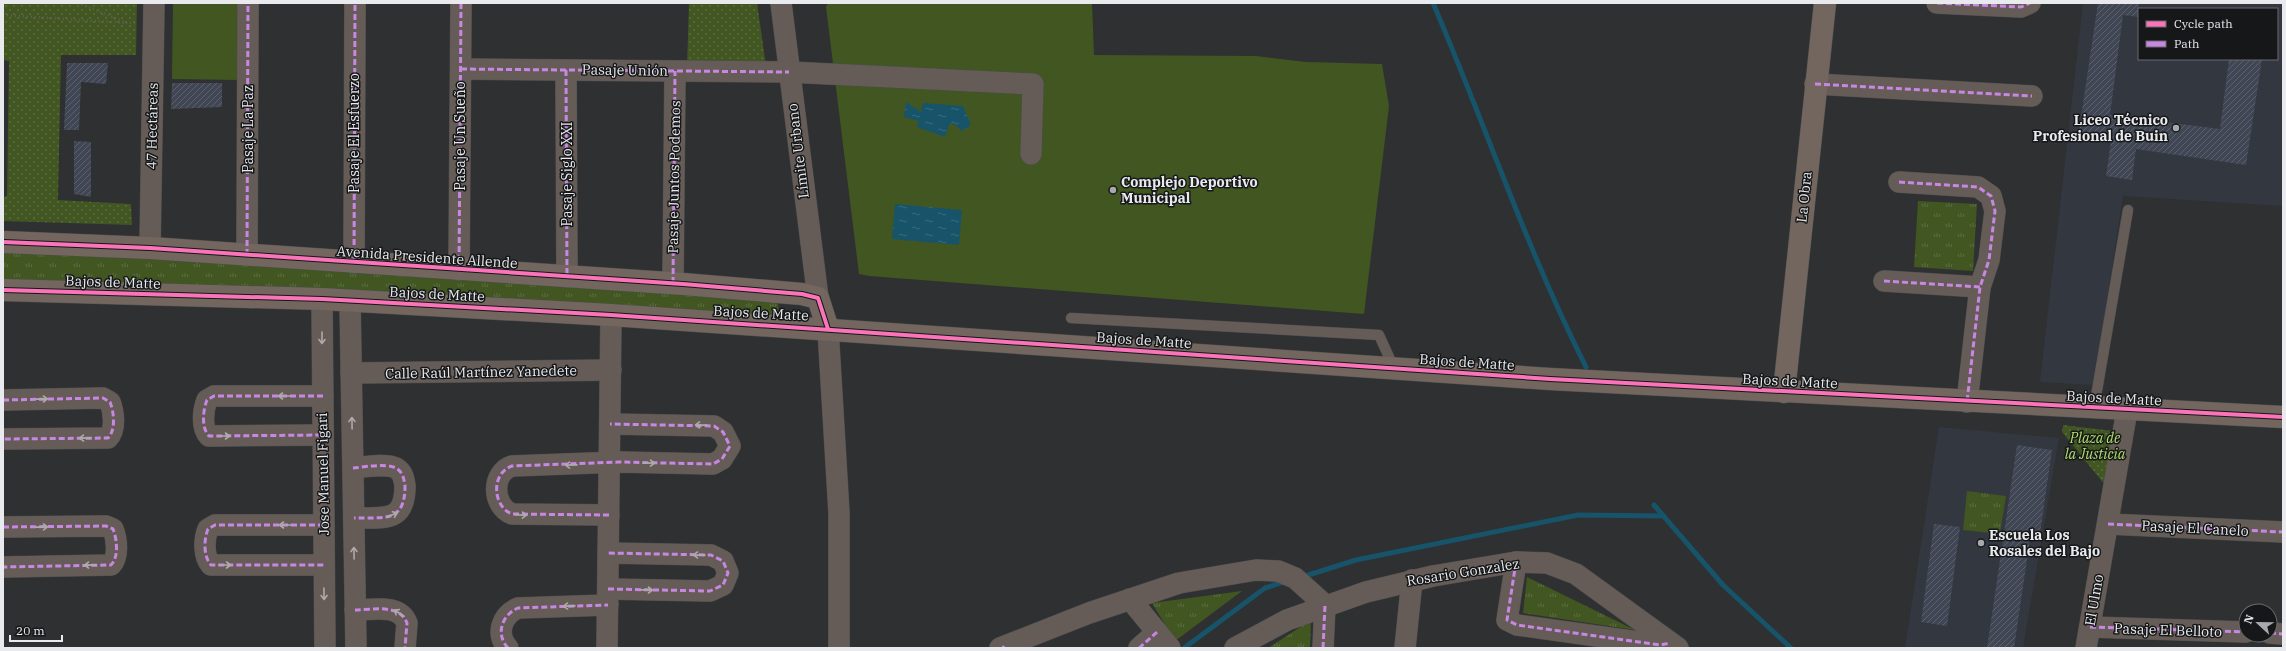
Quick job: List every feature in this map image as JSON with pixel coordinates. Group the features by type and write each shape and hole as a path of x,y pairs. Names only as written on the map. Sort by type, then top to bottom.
{"main road":[{"name":"La Obra","path":"1784,392 1815,84 1825,3"},
{"name":"Avenida Presidente Allende","path":"3,242 150,248 354,263 673,283 797,293 818,298"},
{"name":"Bajos de Matte","path":"3,290 350,300 828,329 1550,379 1967,402 2283,417"},
{"path":"818,298 828,329"}],"street":[{"name":"47 Hectáreas","path":"150,248 154,3"},
{"name":"Pasaje La Paz","path":"247,255 248,3"},
{"name":"Pasaje El Esfuerzo","path":"354,263 355,3"},
{"name":"Pasaje Un Sueño","path":"459,270 461,3"},
{"name":"Límite Urbano","path":"781,3 818,298"},
{"path":"1937,3 2021,7 2030,3"},
{"name":"Pasaje Unión","path":"461,69 789,72 1033,84 1031,154"},
{"name":"Pasaje Siglo XXI","path":"566,70 567,277"},
{"name":"Pasaje Juntos Podemos","path":"673,283 675,71"},
{"path":"1815,84 2032,96"},
{"path":"1899,182 1972,186 1983,189 1991,196 1995,211 1989,260 1980,287 1967,402"},
{"path":"1884,281 1980,287"},
{"name":"Jose Manuel Figari","path":"322,299 325,648"},
{"path":"350,300 356,648"},
{"path":"607,648 611,315"},
{"path":"828,329 839,513 839,648"},
{"name":"Calle Raúl Martínez Yanedete","path":"351,373 611,370"},
{"path":"323,396 214,396 207,400 204,406 204,426 209,436 323,435"},
{"path":"3,400 103,398 110,402 112,408 113,428 108,438 3,439"},
{"name":"El Ulmo","path":"2086,648 2128,410"},
{"path":"609,515 512,514 503,509 499,504 497,484 500,474 512,466 610,463 713,464 722,460 730,446 723,432 714,426 610,424"},
{"path":"353,468 393,467 400,471 404,482 405,500 403,506 396,514 387,517 354,518"},
{"name":"Pasaje El Canelo","path":"2108,524 2283,532"},
{"path":"324,525 215,525 208,529 206,535 206,555 211,565 324,565"},
{"path":"3,527 106,526 113,529 115,535 116,555 111,565 3,567"},
{"path":"508,648 503,640 502,627 507,615 518,608 608,597 710,591 723,586 728,573 723,561 711,555 608,553"},
{"path":"1516,562 1508,620 1517,625 1660,645 1674,645"},
{"name":"Rosario Gonzalez","path":"1235,648 1287,620 1325,605 1412,580 1516,562 1547,563 1576,574 1674,645"},
{"path":"1002,647 1130,599 1179,583 1256,570 1278,571 1298,581 1325,605 1323,648"},
{"path":"1405,648 1412,580"},
{"path":"1130,599 1170,648"},
{"path":"355,610 389,609 399,612 407,623 405,648"},
{"name":"Pasaje El Belloto","path":"2090,627 2238,632"},
{"path":"1139,648 1157,632"}],"lane":[{"path":"2094,408 2128,210"},
{"path":"1071,318 1379,335 1394,368"}],"path":[{"path":"78,3 127,23"},
{"path":"3,15 139,23"}],"shaded area":[{"name":"Liceo Técnico Profesional de Buin","path":"2083,3 2283,3 2283,206 2123,196 2094,385 2040,382"},
{"name":"Escuela Los Rosales del Bajo","path":"1939,427 2059,438 2023,648 1905,648"}],"green space":[{"path":"3,3 137,3 136,55 61,55 58,200 131,204 132,225 3,221 3,197 7,196 9,61 3,60"},
{"path":"173,3 241,3 240,80 172,79"},
{"path":"689,3 757,3 766,66 687,66"},
{"name":"Complejo Deportivo Municipal","path":"828,3 1092,3 1094,55 1256,56 1306,62 1382,64 1389,106 1364,314 869,276 859,274 826,7"},
{"path":"1918,201 1977,204 1973,271 1914,267"},
{"path":"3,250 178,257 778,299 779,317 3,282"},
{"name":"Plaza de la Justicia","path":"2063,425 2113,431 2105,485 2062,432"},
{"path":"1967,491 2006,496 2000,534 1963,530"},
{"path":"1527,577 1635,630 1523,613"},
{"path":"1242,591 1175,641 1152,603"},
{"path":"1311,620 1310,648 1268,648"}],"water":[{"path":"906,102 921,112 923,103 963,106 971,125 962,131 954,124 949,124 945,137 917,127 919,121 904,117"},
{"path":"895,204 962,210 959,245 892,239"}],"building":[{"path":"2098,3 2139,3 2138,17 2123,15 2110,115 2220,129 2229,60 2262,60 2246,165 2136,149 2132,180 2106,176 2111,142 2078,137"},
{"path":"67,63 108,63 106,84 81,82 79,130 64,130"},
{"path":"172,83 222,83 222,107 171,109"},
{"path":"74,141 91,142 91,197 74,194"},
{"path":"2017,445 2052,450 2039,540 2030,539 2014,648 1987,648"},
{"path":"1934,524 1960,527 1947,626 1921,622"}],"waterway":[{"path":"1433,3 1525,232 1586,367"},
{"path":"1654,505 1723,585 1791,648"},
{"path":"1302,577 1356,560 1578,515 1664,516"},
{"path":"1184,648 1265,588 1287,581"}],"marked path":[{"path":"247,255 248,3"},
{"path":"354,263 355,3"},
{"path":"459,270 461,3"},
{"path":"1937,3 2021,7 2030,3"},
{"path":"461,69 789,72"},
{"path":"566,70 567,277"},
{"path":"673,283 675,71"},
{"path":"1815,84 2032,96"},
{"path":"1899,182 1978,187 1991,196 1995,211 1989,260 1980,287 1967,402"},
{"path":"1884,281 1980,287"},
{"path":"323,396 214,396 207,400 204,409 204,424 206,433 209,436 323,435"},
{"path":"3,400 103,398 110,402 114,421 111,435 108,438 3,439"},
{"path":"609,515 512,514 505,510 501,504 498,497 497,482 500,475 512,466 619,462 713,464 722,459 730,446 723,432 714,426 610,424"},
{"path":"353,468 369,466 386,466 396,468 402,474 405,486 404,498 397,513 383,517 354,518"},
{"path":"2108,524 2283,532"},
{"path":"324,525 215,525 208,529 205,547 205,552 211,565 324,565"},
{"path":"3,527 106,526 113,529 116,538 116,553 114,562 111,565 3,567"},
{"path":"608,553 711,555 723,561 728,573 723,585 710,591 608,589"},
{"path":"1516,562 1507,620 1517,625 1660,645 1670,643"},
{"path":"508,648 502,637 502,625 508,615 518,608 608,605"},
{"path":"1323,648 1325,605"},
{"path":"355,610 384,609 392,610 398,613 407,623 405,648"},
{"path":"2090,627 2238,632"},
{"path":"1139,648 1157,632"},
{"path":"2278,634 2283,634"}],"cycle path":[{"path":"3,242 150,248 683,284 802,294 818,298 828,329"},
{"path":"3,290 322,299 611,315 1550,379 2283,417"}],"place":[{"name":"Liceo Técnico Profesional de Buin","path":"2176,128"},
{"name":"Complejo Deportivo Municipal","path":"1113,190"},
{"name":"Escuela Los Rosales del Bajo","path":"1981,543"}]}
